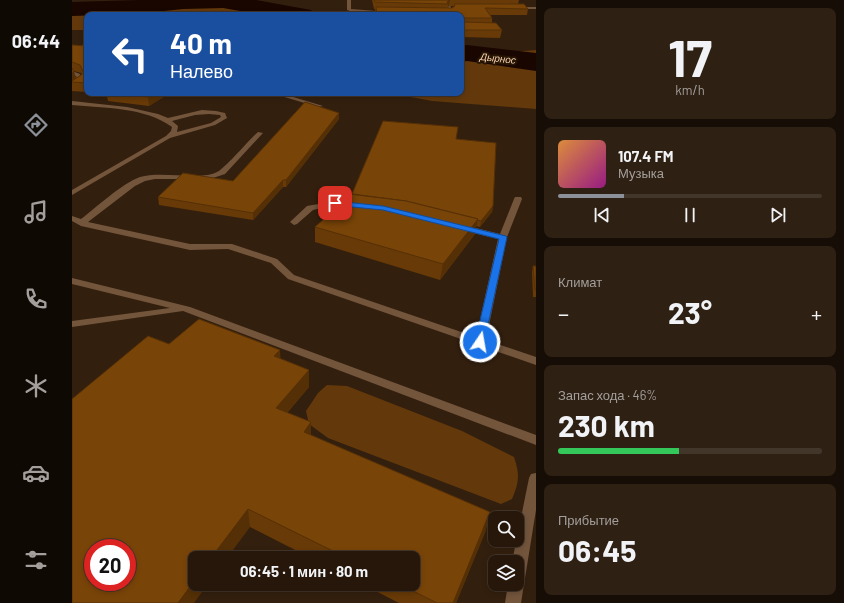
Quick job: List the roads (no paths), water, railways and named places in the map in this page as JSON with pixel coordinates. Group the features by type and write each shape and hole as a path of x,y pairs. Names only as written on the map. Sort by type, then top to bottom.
{"lane":[{"path":"349,0 349,10 354,12"},
{"path":"445,0 451,12"},
{"path":"449,8 457,8"},
{"path":"512,8 536,8"},
{"path":"72,51 84,45"},
{"path":"72,87 81,81 75,74"},
{"path":"285,96 320,106"},
{"path":"72,103 148,113 168,120 175,126 174,132 168,137 72,193"},
{"path":"168,120 202,112 218,112 223,114 224,118 213,124 168,137"},
{"path":"77,221 132,184 142,179 154,177 210,176 222,172 260,133"},
{"path":"480,342 503,237 518,199"},
{"path":"294,222 310,208 335,203 362,206"},
{"path":"77,221 190,247 228,246 274,261 291,277 536,361"},
{"path":"458,226 503,237"},
{"path":"72,281 186,309 536,440"},
{"path":"72,324 186,309"},
{"path":"522,555 536,478"},
{"path":"513,603 515,591"}],"waterway":[{"name":"Дырнос","path":"72,9 136,7 183,2 223,1 286,12"},
{"name":"Дырнос","path":"464,54 536,62"}]}
